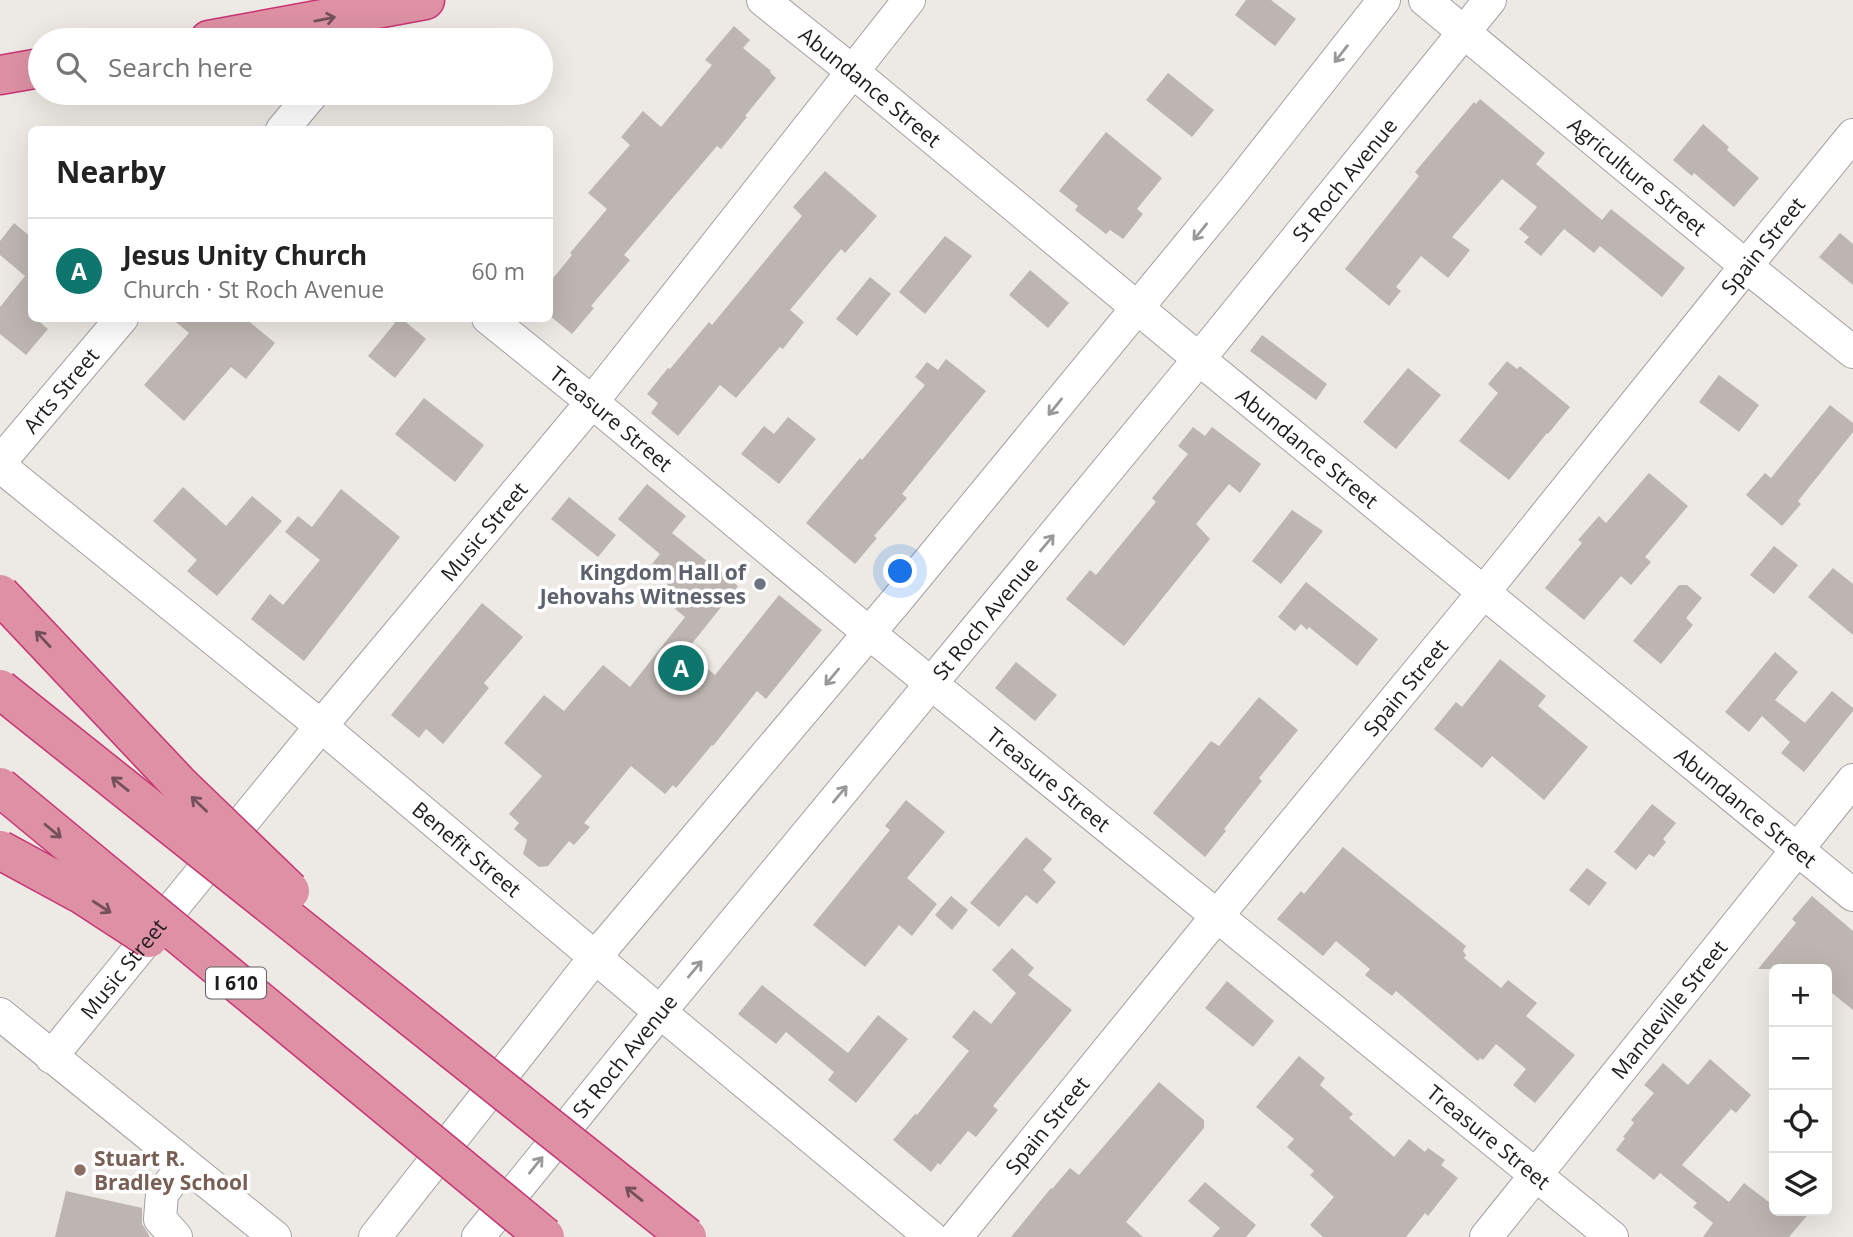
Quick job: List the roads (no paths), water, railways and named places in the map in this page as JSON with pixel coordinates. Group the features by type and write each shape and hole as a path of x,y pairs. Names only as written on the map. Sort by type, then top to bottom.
{"highway":[{"path":"274,28 425,0"},
{"path":"0,75 28,70"},
{"path":"0,594 181,786 460,1055"},
{"path":"0,689 687,1237"},
{"name":"I 610","path":"0,787 545,1237"},
{"path":"0,849 83,895 142,933 473,1178"}],"street":[{"name":"Abundance Street","path":"763,0 1853,895"},
{"name":"Music Street","path":"51,1057 321,726 592,402 909,0"},
{"path":"375,1237 596,956 869,633 1137,308 1384,0"},
{"name":"Agriculture Street","path":"1426,0 1853,352"},
{"name":"St Roch Avenue","path":"478,1237 1490,0"},
{"path":"285,126 303,105"},
{"name":"Spain Street","path":"956,1237 1483,593 1853,135"},
{"name":"Arts Street","path":"0,464 118,322"},
{"name":"Treasure Street","path":"493,322 931,684 1612,1237"},
{"name":"Benefit Street","path":"0,464 321,726 931,1237"},
{"name":"Mandeville Street","path":"1486,1237 1853,780"},
{"path":"0,1014 275,1237"},
{"path":"176,1237 160,1219 162,1194 184,1164"}],"place":[{"name":"Kingdom Hall of Jehovahs Witnesses","path":"760,584"},
{"name":"Jesus Unity Church","path":"681,668"},
{"name":"Stuart R. Bradley School","path":"80,1170"}]}
